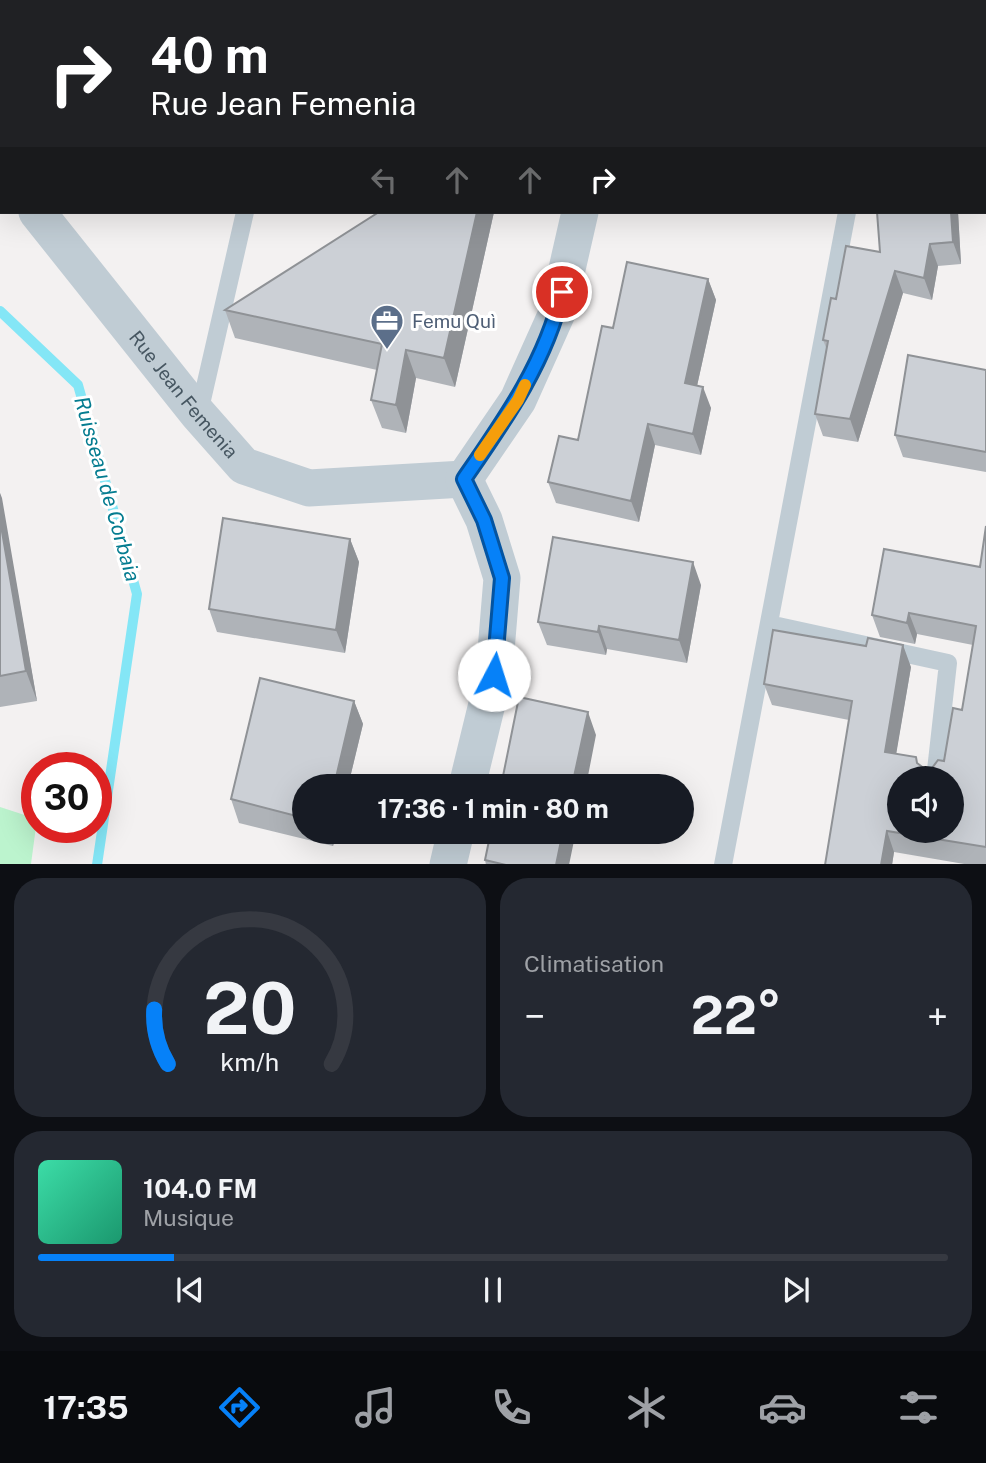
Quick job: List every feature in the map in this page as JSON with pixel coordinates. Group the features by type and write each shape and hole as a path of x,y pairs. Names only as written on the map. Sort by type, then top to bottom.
{"street":[{"name":"Rue Jean Femenia","path":"39,214 198,414 244,466 309,488 464,479"},
{"path":"470,774 494,675 502,578 484,520 464,479 518,400 557,313 580,214"},
{"path":"448,864 453,844"}],"lane":[{"path":"198,414 245,214"},
{"path":"723,864 847,214"},
{"path":"769,624 948,663 936,766"}],"green space":[{"path":"0,807 21,814 21,843 34,843 31,864 0,864"}],"building":[{"path":"376,214 477,214 444,358 406,350 396,405 371,400 382,344 225,310"},
{"path":"877,214 951,214 953,242 930,244 924,278 895,271 850,419 815,414 828,341 823,340 831,298 836,299 846,246 880,252"},
{"path":"627,262 708,279 685,383 703,387 693,434 648,424 631,501 548,482 559,436 578,440 602,326 613,328"},
{"path":"908,355 986,370 986,452 895,435"},
{"path":"223,518 350,539 336,630 209,609"},
{"path":"0,520 26,671 0,676"},
{"path":"986,526 986,847 961,843 964,843 964,766 934,766 938,760 944,761 953,708 962,710 976,626 909,613 907,623 872,615 884,549 980,567"},
{"path":"553,537 693,562 679,640 599,626 598,632 538,622"},
{"path":"773,630 866,646 868,638 903,645 885,752 916,757 921,766 887,766 887,831 881,864 825,864 852,701 764,684"},
{"path":"260,678 354,701 337,774 292,774 292,815 231,799"},
{"path":"519,697 588,712 575,774 503,774"},
{"path":"488,844 560,844 556,864 502,864 485,860"}],"waterway":[{"name":"Ruisseau de Corbaia","path":"0,311 78,385 137,594 97,864"}],"slow traffic":[{"path":"480,455 518,400 525,385"}],"place":[{"name":"Femu Quì","path":"387,351"}],"route":[{"path":"494,675 502,578 484,520 464,479 518,400 557,313 562,292"}]}
